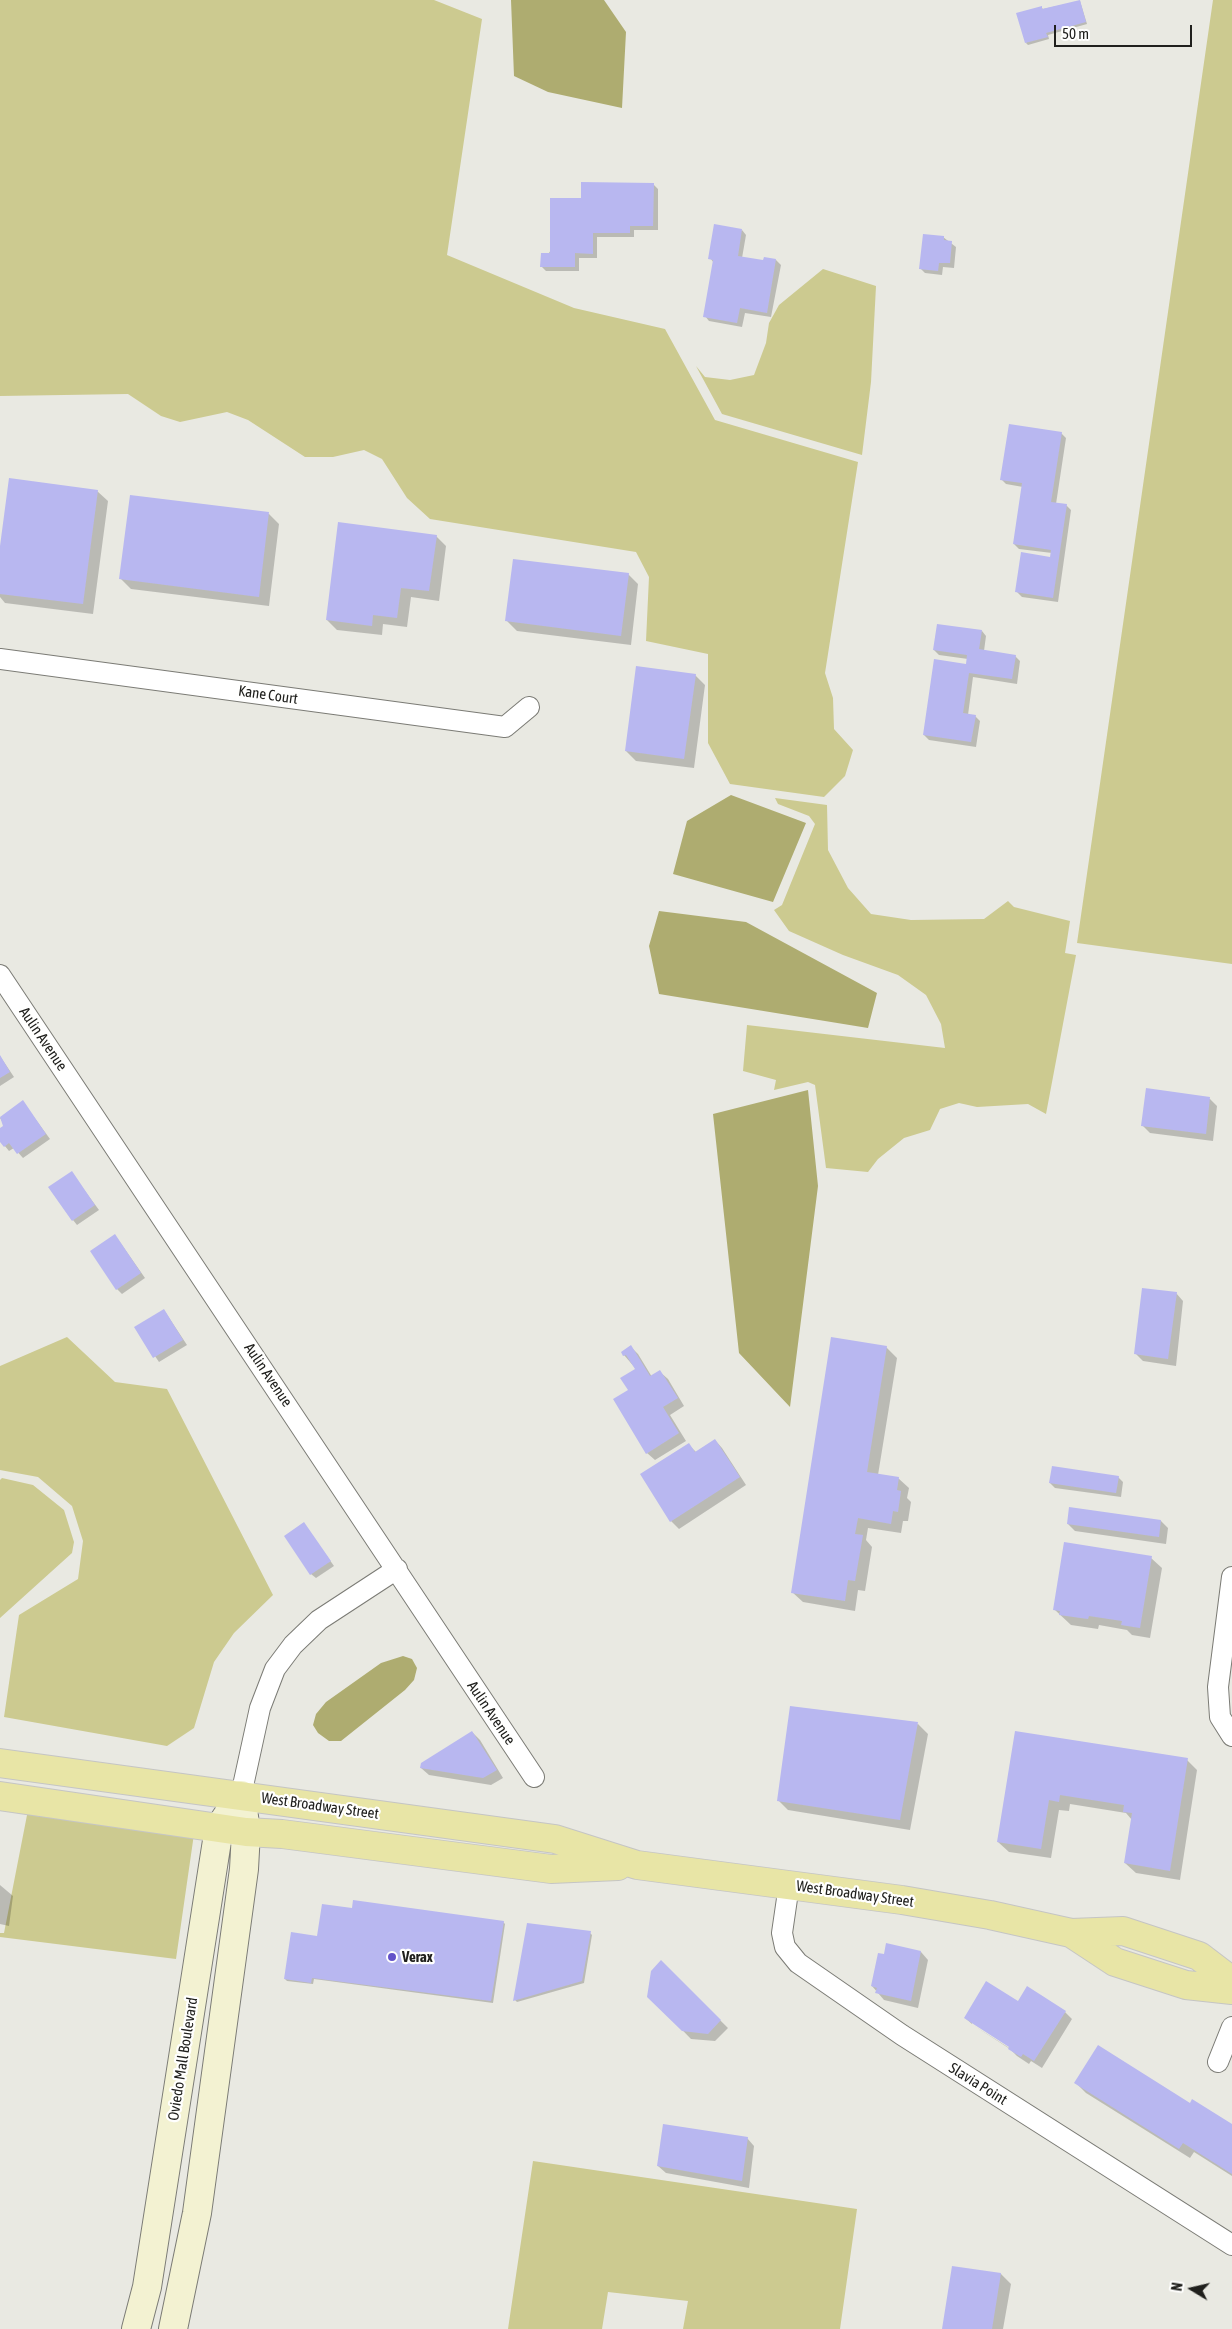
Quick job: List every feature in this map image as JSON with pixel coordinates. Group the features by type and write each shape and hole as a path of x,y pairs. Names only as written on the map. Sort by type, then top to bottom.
{"main road":[{"name":"West Broadway Street","path":"0,1763 554,1839 637,1865 981,1913 1071,1933 1123,1931 1199,1956 1232,1981"},
{"name":"West Broadway Street","path":"0,1796 246,1832 282,1834 551,1869 637,1865"},
{"name":"West Broadway Street","path":"1071,1933 1115,1962 1186,1985 1232,1990"}],"street":[{"name":"Kane Court","path":"0,659 505,727 530,707"},
{"name":"Aulin Avenue","path":"0,975 534,1777"},
{"name":"Oviedo Mall Boulevard","path":"173,2329 197,2213 244,1869 246,1832 241,1795 260,1708 276,1668 293,1645 319,1620 397,1569"},
{"path":"1232,1577 1218,1687 1220,1717 1232,1736"},
{"name":"Oviedo Mall Boulevard","path":"136,2329 147,2287 219,1828 241,1795"},
{"name":"Slavia Point","path":"789,1885 782,1933 785,1947 798,1964 902,2036 1232,2245"},
{"path":"1218,2062 1232,2027"}],"shaded area":[{"path":"0,0 434,0 482,19 447,255 574,308 665,329 715,420 858,462 825,673 833,698 834,729 853,750 845,776 824,797 730,784 708,743 708,654 646,641 649,577 636,552 430,519 407,498 382,459 364,450 333,457 305,457 248,420 227,412 180,422 161,416 128,394 0,396"},
{"path":"511,0 604,0 626,32 622,108 548,92 514,76"},
{"path":"1213,0 1232,0 1232,964 1077,943"},
{"path":"823,269 876,286 871,382 862,455 722,414 696,366 705,377 730,380 754,375 766,343 769,323 779,305"},
{"path":"731,795 806,823 773,902 673,874 687,821"},
{"path":"775,798 827,805 828,850 848,888 871,914 911,920 984,919 1008,901 1014,907 1070,921 1065,953 1076,955 1046,1114 1028,1104 977,1107 959,1103 940,1109 930,1130 904,1138 878,1159 868,1172 826,1168 815,1085 808,1082 774,1090 776,1080 743,1071 747,1025 945,1048 941,1024 926,995 898,975 843,955 789,931 774,910 782,905 815,824 809,816 778,804"},
{"path":"659,911 746,922 877,993 868,1028 659,994 649,946"},
{"path":"808,1090 818,1186 790,1407 739,1353 713,1114"},
{"path":"67,1337 115,1382 167,1389 273,1595 234,1633 214,1662 194,1728 167,1746 4,1717 19,1615 78,1579 83,1541 72,1506 38,1477 0,1470 0,1366"},
{"path":"2,1478 33,1485 64,1510 74,1542 72,1553 0,1618 0,1480"},
{"path":"403,1656 412,1659 417,1668 414,1680 405,1690 341,1741 329,1741 318,1733 313,1725 316,1714 326,1702 381,1663"},
{"path":"28,1810 194,1834 176,1959 0,1937 0,1933 4,1933"},
{"path":"533,2161 857,2209 840,2329 683,2329 688,2301 608,2292 602,2329 508,2329"}],"building":[{"path":"1080,0 1086,22 1046,33 1048,37 1025,43 1016,13 1042,6 1042,9"},
{"path":"581,182 654,183 653,226 630,226 630,233 593,233 593,254 575,253 575,267 540,267 541,253 550,253 550,198 581,198"},
{"path":"714,224 742,229 738,256 763,260 764,257 776,259 767,313 740,308 737,323 703,317 713,260 708,259"},
{"path":"923,234 944,236 944,240 952,241 950,263 939,263 938,271 919,269"},
{"path":"1009,424 1062,432 1051,502 1067,504 1053,598 1015,592 1021,552 1050,557 1051,550 1013,544 1022,483 1000,480"},
{"path":"9,478 98,490 83,604 0,594 0,546"},
{"path":"130,495 269,512 259,597 119,579"},
{"path":"338,522 437,535 429,591 401,588 397,618 373,615 372,626 326,620"},
{"path":"513,559 629,573 621,636 505,621"},
{"path":"937,624 982,630 979,649 1016,655 1012,679 969,673 963,713 976,715 971,742 923,735 934,659 966,664 967,655 933,650"},
{"path":"636,666 696,674 684,759 625,751"},
{"path":"0,1055 10,1072 0,1078"},
{"path":"1146,1088 1210,1097 1206,1134 1141,1126"},
{"path":"23,1100 46,1134 17,1154 9,1143 4,1147 0,1142 0,1128 3,1126 0,1117"},
{"path":"72,1171 95,1205 72,1221 48,1187"},
{"path":"115,1234 141,1273 116,1290 90,1251"},
{"path":"1142,1288 1177,1292 1168,1359 1134,1354"},
{"path":"164,1309 183,1340 153,1358 134,1327"},
{"path":"831,1337 887,1346 867,1472 899,1477 897,1490 901,1491 898,1512 893,1511 891,1524 858,1518 855,1534 863,1535 855,1581 848,1580 845,1601 791,1593"},
{"path":"631,1345 650,1376 660,1370 678,1398 663,1407 679,1433 646,1454 613,1399 628,1390 620,1378 635,1369 626,1355 623,1356 621,1352"},
{"path":"715,1439 740,1477 670,1522 640,1474 689,1443 695,1452"},
{"path":"1052,1466 1119,1476 1116,1493 1049,1483"},
{"path":"1069,1507 1161,1520 1159,1537 1067,1524"},
{"path":"304,1522 331,1561 310,1575 284,1536"},
{"path":"1064,1542 1152,1556 1140,1628 1121,1625 1122,1621 1089,1616 1088,1619 1059,1615 1060,1611 1053,1610"},
{"path":"790,1706 918,1722 900,1820 777,1801"},
{"path":"472,1731 497,1770 483,1778 420,1768 421,1763"},
{"path":"1015,1731 1188,1758 1170,1871 1124,1863 1132,1813 1123,1812 1124,1805 1060,1795 1059,1802 1049,1800 1041,1849 997,1842"},
{"name":"Verax","path":"353,1900 504,1921 491,2001 312,1978 311,1983 284,1979 291,1932 317,1936 322,1904 352,1908"},
{"path":"527,1923 591,1931 582,1981 513,2001"},
{"path":"886,1943 921,1951 911,2001 875,1993 877,1988 871,1986 878,1953 884,1954"},
{"path":"661,1960 721,2020 708,2034 682,2031 647,1997 651,1971"},
{"path":"986,1981 1018,2001 1027,1986 1066,2011 1034,2061 1023,2054 1021,2057 964,2018"},
{"path":"1098,2045 1190,2103 1192,2099 1232,2124 1232,2174 1183,2143 1179,2149 1074,2083"},
{"path":"663,2124 748,2137 742,2181 657,2166"},
{"path":"952,2266 1001,2273 992,2329 942,2329"}],"place":[{"name":"Verax","path":"392,1957"}]}
